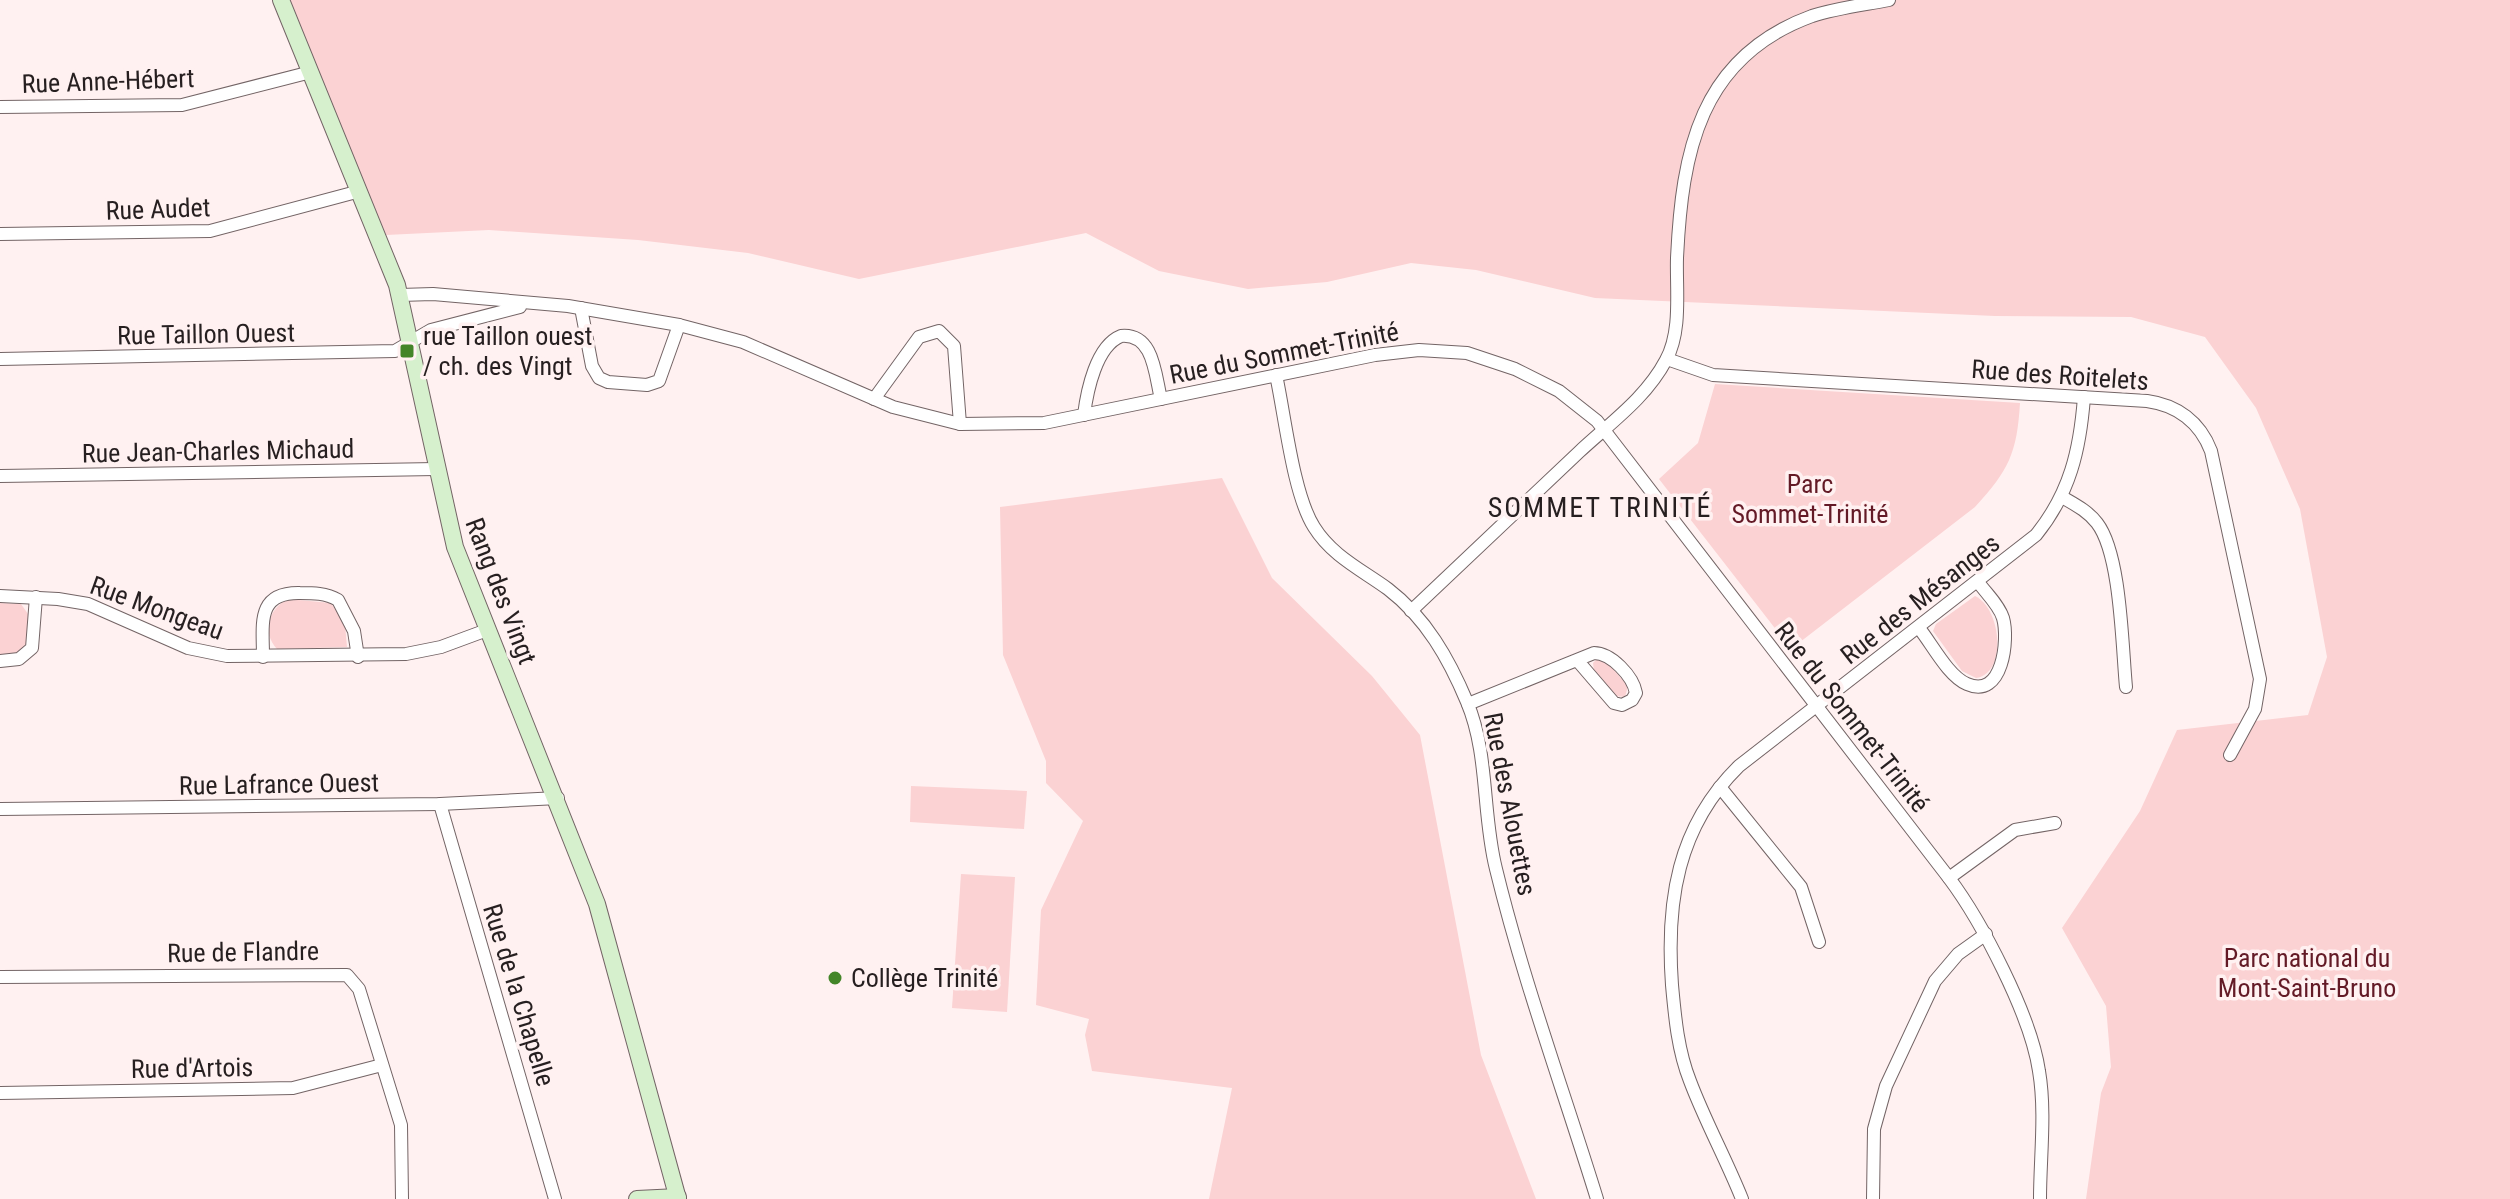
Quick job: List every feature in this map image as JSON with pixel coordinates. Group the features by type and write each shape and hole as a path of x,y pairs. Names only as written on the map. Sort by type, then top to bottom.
{"street":[{"name":"Rang des Vingt","path":"281,0 400,295 436,469 462,569 558,798 609,941 678,1198"},
{"path":"1411,611 1646,389 1667,359 1675,325 1683,175 1694,132 1709,101 1742,61 1785,29 1827,12 1889,0"},
{"name":"Rue Anne-Hébert","path":"0,107 182,105 311,72"},
{"name":"Rue Audet","path":"0,234 210,231 360,191"},
{"name":"Rue du Sommet-Trinité","path":"400,295 433,294 581,308 679,325 764,350 912,413 960,424 1020,425 1084,415 1391,353 1467,353 1501,363 1547,384 1579,405 1603,430 1949,878 1986,934 2039,1068 2040,1199"},
{"name":"Rue du Sommet-Trinité","path":"411,344 431,330 509,308 543,304"},
{"path":"581,308 593,370 608,382 647,385 659,381 679,325"},
{"path":"874,399 919,337 929,331 939,331 954,346 960,424"},
{"path":"1084,415 1090,386 1106,347 1121,336 1136,337 1147,347 1161,399"},
{"name":"Rue Taillon Ouest","path":"0,359 358,354 395,351 411,344"},
{"name":"Rue des Roitelets","path":"1667,359 1713,375 2084,397 2167,406 2194,423 2209,445 2260,684 2255,709 2230,755"},
{"name":"Rue des Alouettes","path":"1276,375 1304,505 1314,527 1337,553 1411,611 1445,655 1468,704 1482,760 1496,868 1597,1199"},
{"name":"Rue des Mésanges","path":"1742,1199 1684,1065 1676,1031 1669,935 1679,862 1692,830 1720,787 1747,760 2031,540 2062,497 2078,454 2084,397"},
{"name":"Rue Jean-Charles Michaud","path":"0,476 436,469"},
{"path":"2062,497 2090,516 2107,541 2119,601 2126,687"},
{"path":"1919,628 1964,682 1979,686 1993,680 2002,663 2004,620 1978,582"},
{"name":"Rue Mongeau","path":"263,657 266,609 275,597 290,593 321,594 340,602 354,631 358,657"},
{"name":"Rue Mongeau","path":"0,596 36,597 99,608 203,653 263,657 358,657 418,652 487,630"},
{"path":"0,661 19,659 32,648 36,597"},
{"path":"1468,704 1577,660 1598,652 1608,655 1634,684 1632,700 1622,705 1614,703 1577,660"},
{"path":"1720,787 1801,887 1819,942"},
{"name":"Rue Lafrance Ouest","path":"0,809 440,804 558,798"},
{"name":"Rue de la Chapelle","path":"440,804 555,1199"},
{"path":"1949,878 2015,830 2055,823"},
{"path":"1873,1199 1874,1129 1886,1086 1935,981 1958,954 1986,934"},
{"name":"Rue de Flandre","path":"0,977 344,973 357,985 402,1132 402,1199"},
{"name":"Rue d'Artois","path":"0,1093 293,1088 382,1065"},
{"path":"637,1199 678,1198"}],"green space":[{"name":"Parc national du Mont-Saint-Bruno","path":"288,0 2510,0 2510,1199 2086,1199 2101,1093 2111,1067 2106,1006 2062,928 2140,811 2177,730 2308,715 2327,657 2300,509 2256,408 2205,337 2131,317 1995,316 1595,298 1476,270 1411,263 1327,282 1248,289 1159,271 1086,233 859,279 748,253 638,240 489,230 386,235"},
{"name":"Parc Sommet-Trinité","path":"1715,384 2020,403 2009,460 1975,507 1791,649 1659,479 1698,443"},
{"path":"1222,478 1272,578 1372,676 1420,735 1481,1055 1536,1199 1209,1199 1232,1088 1092,1071 1085,1035 1089,1019 1036,1005 1041,910 1083,821 1046,783 1046,761 1003,655 1000,507"},
{"path":"1975,596 1991,614 1997,640 1993,665 1986,674 1976,678 1962,671 1933,631 1936,624"},
{"path":"288,599 331,603 345,624 347,647 277,649 269,635 269,621 276,608"},
{"path":"0,603 21,604 28,614 27,643 18,653 0,656"},
{"path":"1597,659 1606,661 1628,686 1625,697 1616,696 1594,671 1593,663"},
{"path":"911,786 1027,791 1024,829 910,822"},
{"path":"961,874 1015,877 1007,1012 952,1008"}],"place":[{"name":"rue Taillon ouest / ch. des Vingt","path":"407,351"},
{"name":"Collège Trinité","path":"835,978"}],"district":[{"name":"SOMMET TRINITÉ","path":"1600,507"}]}
